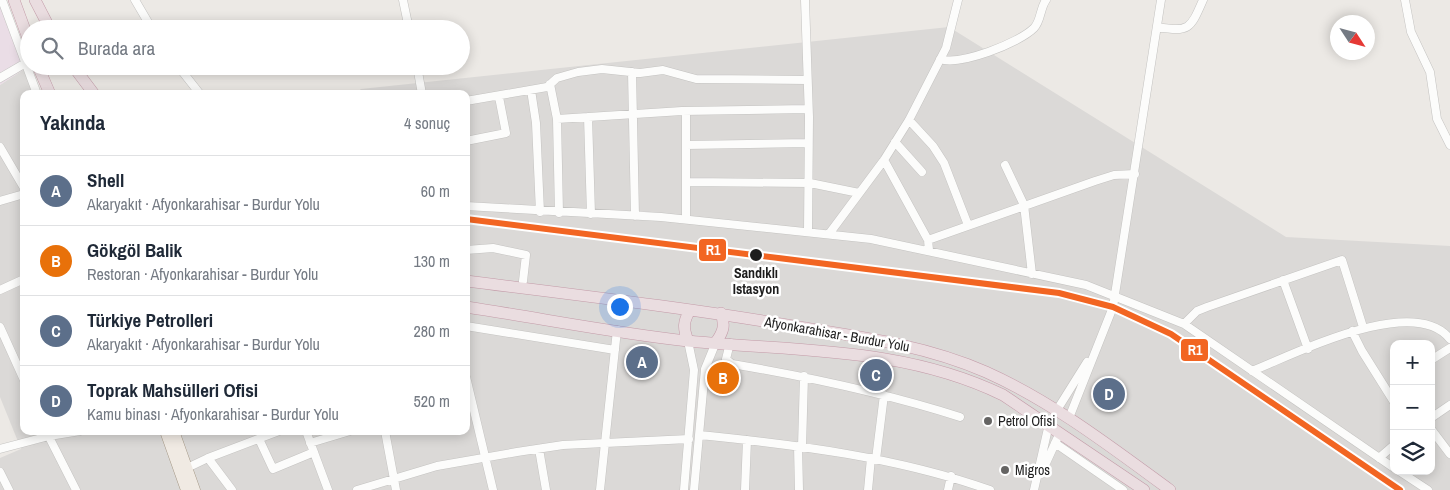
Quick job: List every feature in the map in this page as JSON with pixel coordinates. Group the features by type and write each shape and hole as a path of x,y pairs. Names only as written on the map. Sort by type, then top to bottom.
{"highway":[{"path":"14,0 21,20"},
{"path":"35,0 45,20"},
{"path":"42,75 48,90"},
{"path":"80,75 91,90"},
{"name":"Afyonkarahisar - Burdur Yolu","path":"470,282 721,313 910,346 984,372 1057,410 1170,490"},
{"name":"Afyonkarahisar - Burdur Yolu","path":"470,308 688,341 865,354 909,362 983,385 1024,407 1144,490"},
{"path":"688,341 683,328 684,319 690,310"},
{"path":"716,342 723,333 724,324 721,313"},
{"path":"1049,424 1057,410"},
{"path":"1062,432 1069,418"}],"main road":[{"path":"166,435 186,490"},
{"path":"175,435 195,490"}],"street":[{"path":"2,0 20,45"},
{"path":"135,0 147,20"},
{"path":"403,0 407,20"},
{"path":"805,0 810,183 808,231"},
{"path":"829,234 884,160 909,120 940,59 958,0"},
{"path":"940,59 953,62 972,57 1025,35 1036,25 1046,0"},
{"path":"1069,418 1113,308 1116,296 1161,0"},
{"path":"1157,27 1182,30 1188,28 1193,23 1203,0"},
{"path":"1405,0 1411,32 1430,72 1437,119 1450,145"},
{"path":"0,78 20,66"},
{"path":"470,101 499,97 547,87 557,78 578,72 602,69 632,72 663,70 696,79 808,80"},
{"path":"632,72 635,216"},
{"path":"31,75 36,90"},
{"path":"185,75 197,90"},
{"path":"419,75 421,90"},
{"path":"550,84 558,119 559,213"},
{"path":"531,90 536,123 540,212"},
{"path":"470,140 506,133 499,97"},
{"path":"558,119 686,111 808,109"},
{"path":"686,111 686,219"},
{"path":"588,117 591,214"},
{"path":"909,120 933,146 944,163 968,225"},
{"path":"895,142 922,172"},
{"path":"686,145 808,143"},
{"path":"0,147 20,181"},
{"path":"884,160 928,240 929,250"},
{"path":"1005,165 1024,204 1032,274"},
{"path":"928,240 1024,204 1114,175 1135,174"},
{"path":"686,182 810,183 859,194"},
{"path":"0,201 20,195"},
{"path":"470,206 540,212 686,219 808,231 929,250 1086,285 1184,324 1390,465"},
{"path":"470,250 493,248 526,256 523,281"},
{"path":"1184,324 1197,311 1342,260 1363,327"},
{"path":"1282,280 1308,349"},
{"path":"0,290 20,281"},
{"path":"1252,371 1363,327 1423,323 1449,337"},
{"path":"0,327 20,371"},
{"path":"470,327 615,350"},
{"path":"600,490 617,330"},
{"path":"1352,331 1390,396"},
{"path":"684,490 694,370 688,341"},
{"path":"694,490 705,369 716,342"},
{"path":"730,343 726,359 732,364 804,376 884,395 960,418"},
{"path":"1057,410 1096,348"},
{"path":"1435,357 1450,348"},
{"path":"800,490 800,446 804,376"},
{"path":"1385,389 1392,385"},
{"path":"868,490 884,395"},
{"path":"470,402 494,490"},
{"path":"1435,415 1450,405"},
{"path":"1049,424 1034,490 1055,443 1062,432"},
{"path":"1432,430 1450,454"},
{"path":"0,449 45,435"},
{"path":"48,435 76,490"},
{"path":"187,468 269,435"},
{"path":"307,435 328,490"},
{"path":"310,443 337,435"},
{"path":"386,435 396,490"},
{"path":"700,435 800,446 874,459 950,476 990,490"},
{"path":"259,439 273,469 314,452"},
{"path":"357,490 437,466 563,445 689,439"},
{"path":"745,490 747,440"},
{"path":"1055,443 1123,490"},
{"path":"1379,458 1390,448"},
{"path":"539,449 546,490"},
{"path":"208,458 232,490"},
{"path":"0,472 9,490"},
{"path":"1405,475 1428,490"},
{"path":"948,490 950,476"}],"shaded area":[{"path":"0,6 20,54 20,72 0,85"},
{"path":"949,27 1286,237 1450,246 1450,490 0,490 0,458 21,449 0,397 0,85 20,72 20,75 29,75 36,90 20,90 20,435 470,435 470,90 360,90"}],"transit line":[{"name":"R1","path":"470,219 1059,293 1113,307 1171,334 1400,490"}],"place":[{"name":"Sandıklı Istasyon","path":"756,255"},
{"name":"Shell","path":"642,362"},
{"name":"Türkiye Petrolleri","path":"876,375"},
{"name":"Gökgöl Balik","path":"723,378"},
{"name":"Toprak Mahsülleri Ofisi","path":"1109,394"},
{"name":"Petrol Ofisi","path":"988,421"},
{"name":"Migros","path":"1005,470"}]}
